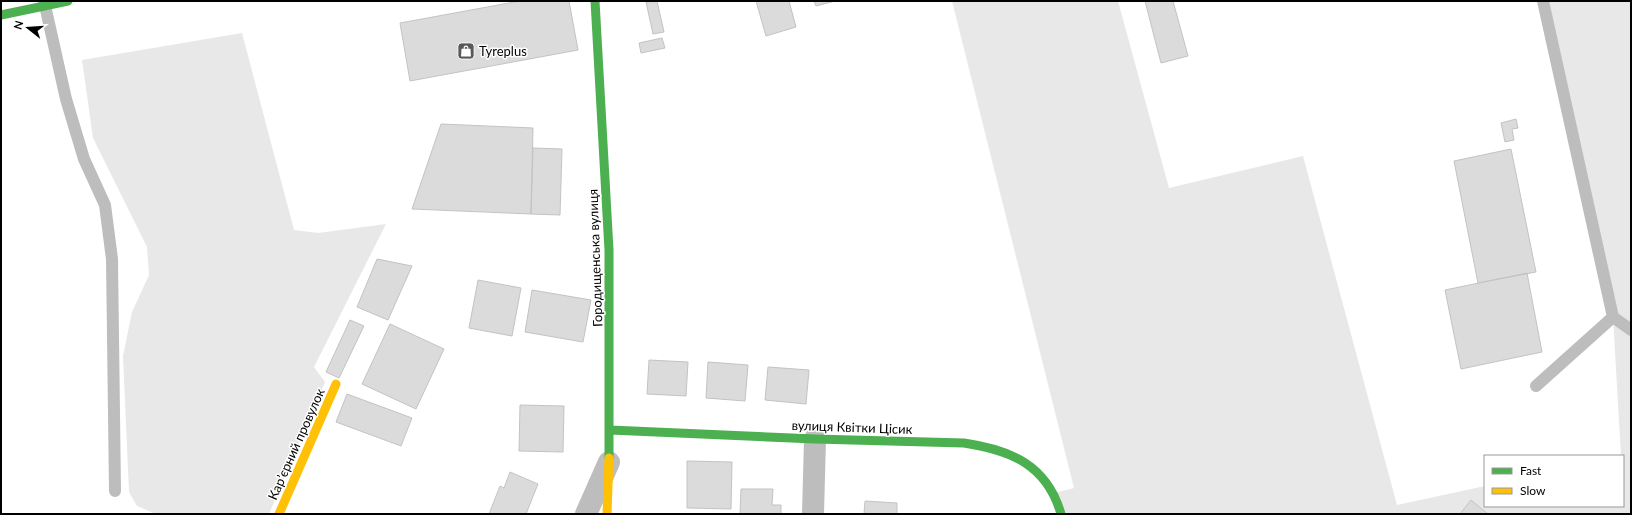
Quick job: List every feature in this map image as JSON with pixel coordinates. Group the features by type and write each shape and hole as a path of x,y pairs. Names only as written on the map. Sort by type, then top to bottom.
{"street":[{"path":"1,15 45,3 68,1"},
{"name":"Городищенська вулиця","path":"595,1 609,250 610,461 607,514"},
{"name":"Карʼєрний провулок","path":"279,514 336,384"},
{"name":"вулиця Квітки Цісик","path":"610,430 815,439 964,443 996,449 1031,466 1044,478 1054,493 1061,514"},
{"path":"813,514 815,439"},
{"path":"586,514 610,461"}],"lane":[{"path":"1542,1 1614,317 1631,330"},
{"path":"45,3 66,99 84,160 105,205 112,259 116,491"},
{"path":"1536,386 1614,317"}],"shaded area":[{"path":"952,1 1118,1 1169,188 1303,156 1397,505 1484,486 1484,507 1624,507 1624,455 1621,455 1613,317 1543,1 1631,1 1631,514 1061,514 1054,493 1074,488"},
{"path":"242,33 294,230 318,233 386,224 314,367 325,382 269,514 156,514 137,506 129,492 123,356 132,312 149,275 147,247 93,138 82,60"}],"building":[{"path":"520,1 569,1 578,50 410,81 400,23"},
{"path":"657,1 664,32 653,34 646,2"},
{"path":"756,1 789,1 796,27 766,36"},
{"path":"814,1 835,1 816,6"},
{"path":"1145,1 1173,1 1188,56 1161,63"},
{"path":"662,38 665,48 641,53 639,43"},
{"path":"1516,119 1518,128 1512,129 1514,140 1505,142 1501,123"},
{"path":"441,124 533,128 531,214 412,209"},
{"path":"533,148 562,149 560,215 531,214"},
{"path":"1511,149 1536,272 1478,283 1454,161"},
{"path":"377,259 412,266 388,320 357,307"},
{"path":"1527,273 1542,352 1461,369 1445,290"},
{"path":"478,280 521,288 512,336 469,328"},
{"path":"532,290 591,300 583,342 525,332"},
{"path":"350,320 364,326 339,378 326,372"},
{"path":"390,324 444,349 416,409 362,384"},
{"path":"649,360 688,362 686,396 647,394"},
{"path":"708,362 748,365 745,401 706,398"},
{"path":"768,367 809,370 806,404 765,400"},
{"path":"347,394 412,418 401,446 336,422"},
{"path":"520,405 564,406 563,452 519,451"},
{"path":"687,461 732,462 731,509 687,508"},
{"path":"510,472 538,484 526,514 489,514 500,486 504,488"},
{"path":"741,489 773,489 772,505 781,505 781,514 740,514"},
{"path":"1471,500 1488,514 1460,514"},
{"path":"865,501 897,503 897,514 864,514"}],"traffic: fast":[{"path":"1,15 68,1"},
{"path":"595,1 609,250 609,458"},
{"path":"610,430 815,439 964,443 981,446 1012,456 1037,472 1047,483 1055,497 1061,514"}],"traffic: slow":[{"path":"279,514 336,384"},
{"path":"607,514 609,458"}],"place":[{"name":"Tyreplus","path":"466,51"}]}
